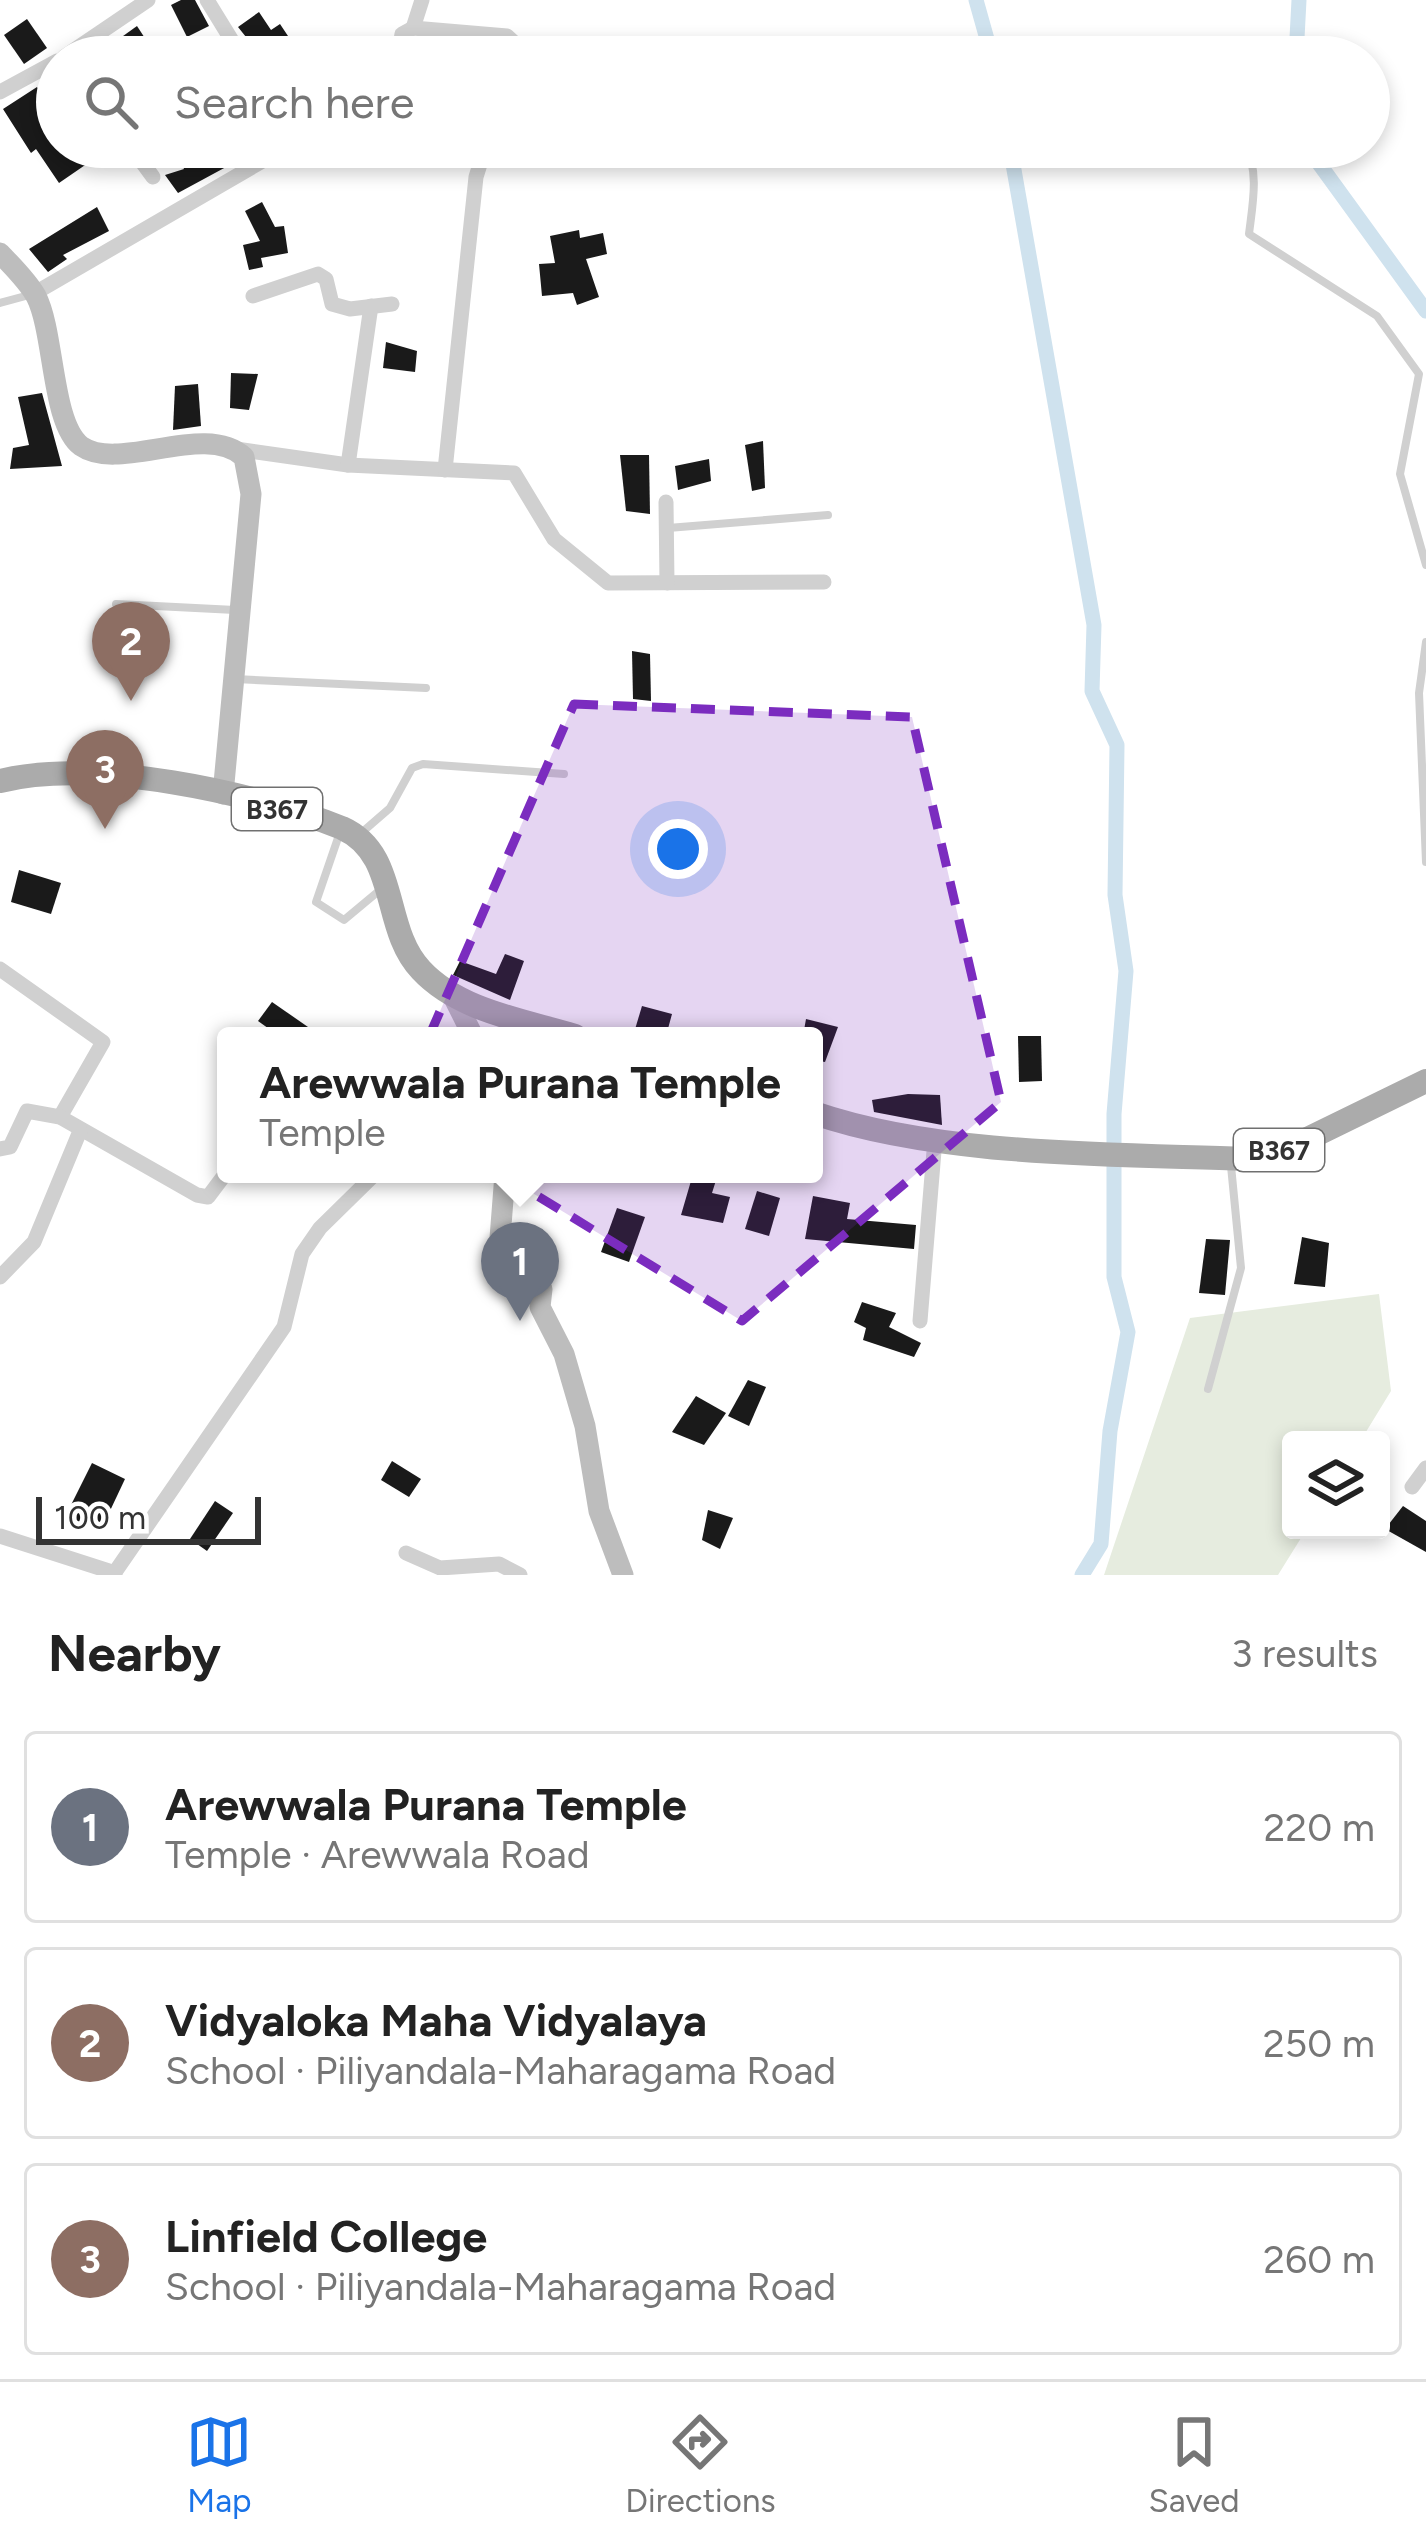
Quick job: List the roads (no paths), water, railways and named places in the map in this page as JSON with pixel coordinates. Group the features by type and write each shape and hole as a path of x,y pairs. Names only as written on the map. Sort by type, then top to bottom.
{"main road":[{"name":"B367","path":"0,781 88,774 152,779 223,794 351,832 378,858 412,959 454,998 546,1027"},
{"name":"B367","path":"823,1116 852,1126 935,1139 1232,1158 1282,1150 1426,1081"}],"street":[{"path":"95,36 148,0"},
{"path":"207,0 229,36"},
{"path":"413,28 422,0"},
{"path":"402,36 413,28 507,36"},
{"path":"0,92 36,73"},
{"path":"146,168 153,177"},
{"path":"35,293 250,168"},
{"path":"445,470 479,168"},
{"path":"0,253 35,293 51,340 65,422 80,445 101,452 206,445 348,465 514,473 554,539 608,584 824,582"},
{"path":"253,296 318,274 326,278 332,304 392,304"},
{"path":"348,465 371,306"},
{"path":"223,794 251,473 236,449"},
{"path":"666,502 667,583"},
{"path":"0,969 103,1042 60,1117"},
{"path":"454,998 468,1027"},
{"path":"0,1149 10,1148 27,1111 60,1117 197,1196 208,1197 218,1183"},
{"path":"0,1277 34,1242 80,1131"},
{"path":"920,1322 935,1139"},
{"path":"0,1536 114,1574 284,1327 302,1254 320,1228 366,1183"},
{"path":"504,1183 500,1238 542,1289 543,1319 564,1354 585,1426 599,1511 623,1575"},
{"path":"1412,1487 1426,1468"},
{"path":"406,1553 440,1568 499,1564 520,1575"}],"lane":[{"path":"1252,168 1249,234 1377,316 1413,360 1419,374 1417,406 1400,474 1424,541 1426,565"},
{"path":"0,303 35,293"},
{"path":"666,528 828,515"},
{"path":"116,604 238,610"},
{"path":"1426,641 1419,693 1426,862"},
{"path":"233,679 426,688"},
{"path":"385,885 344,920 316,902 351,832 390,808 412,768 423,764 564,774"},
{"path":"1208,1389 1241,1268 1232,1158"}],"waterway":[{"path":"976,0 986,36"},
{"path":"1297,36 1299,0"},
{"path":"1014,168 1094,625 1092,691 1117,745 1115,895 1126,971 1114,1114 1114,1277 1128,1332 1110,1431 1101,1544 1082,1575"},
{"path":"1322,168 1426,311"}],"place":[{"name":"Vidyaloka Maha Vidyalaya","path":"131,701"},
{"name":"Linfield College","path":"105,829"},
{"name":"Arewwala Purana Temple","path":"520,1321"}]}
